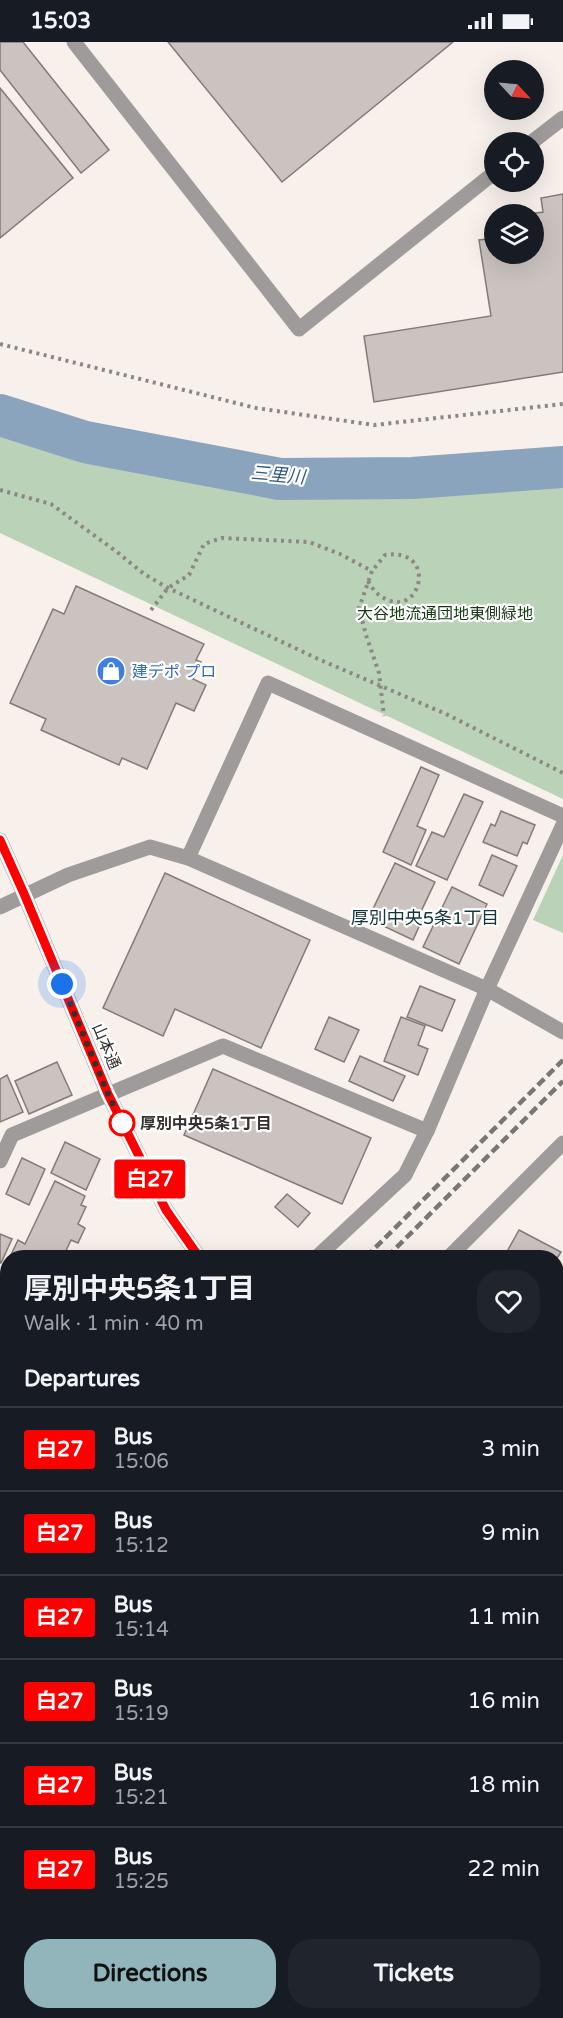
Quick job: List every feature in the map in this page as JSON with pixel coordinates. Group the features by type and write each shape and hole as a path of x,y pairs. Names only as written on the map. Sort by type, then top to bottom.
{"street":[{"path":"74,42 299,329 484,181"},
{"path":"544,133 563,118"},
{"path":"188,858 268,683 563,816"},
{"path":"325,1250 405,1175 427,1131 487,989 563,825"},
{"name":"山本通","path":"0,840 108,1094 166,1210 195,1250"},
{"path":"0,907 68,875 150,847 188,858 487,989 563,1032"},
{"path":"0,1161 12,1135 223,1046 427,1131"},
{"path":"456,1250 563,1143"}],"path":[{"path":"0,345 256,408 374,425 563,404"},
{"path":"0,490 51,504 144,574 168,588 316,658 446,714 563,773"},
{"path":"151,610 168,588 189,575 204,544 222,538 309,542 340,554 372,571"},
{"path":"368,581 376,593 393,602 402,602 411,596 418,586 420,575 416,564 408,558 396,554 385,555 372,571 368,581 359,608 379,673 387,737"}],"green space":[{"name":"大谷地流通団地東側緑地","path":"0,421 104,461 271,494 434,496 563,482 563,799 0,533"},
{"path":"563,855 563,933 533,920"}],"building":[{"path":"0,42 23,42 109,150 81,173 0,70"},
{"path":"168,42 453,42 282,182"},
{"path":"0,88 73,178 0,238"},
{"path":"563,194 563,372 374,402 364,336 491,316 479,240 484,239 484,264 544,264 544,204 542,204 541,198"},
{"name":"建デポ プロ","path":"76,586 204,644 196,660 201,662 193,679 206,685 194,711 176,703 147,769 122,758 119,765 41,730 46,719 10,703 53,609 64,614"},
{"path":"421,767 439,775 417,826 426,830 411,865 383,852"},
{"path":"464,794 483,802 447,880 416,866 432,832 444,837"},
{"path":"501,811 535,825 527,844 523,842 517,856 483,842 491,824 495,826"},
{"path":"492,855 517,866 503,896 479,885"},
{"path":"395,863 435,882 418,918 422,920 413,940 377,923 381,916 372,911"},
{"path":"165,873 310,940 261,1048 175,1009 163,1036 103,1008"},
{"path":"452,887 487,904 459,964 423,947"},
{"path":"420,986 455,1000 442,1031 407,1017"},
{"path":"329,1017 359,1030 344,1062 315,1049"},
{"path":"401,1017 425,1026 418,1045 428,1049 418,1075 384,1061"},
{"path":"360,1056 405,1076 393,1101 349,1081"},
{"path":"57,1062 72,1095 29,1114 15,1081"},
{"path":"213,1069 371,1138 342,1204 184,1135"},
{"path":"7,1075 23,1112 0,1122 0,1079"},
{"path":"65,1142 100,1159 86,1190 51,1173"},
{"path":"22,1158 45,1169 29,1205 6,1194"},
{"path":"55,1181 85,1196 81,1205 86,1207 78,1224 85,1228 78,1243 71,1240 66,1250 13,1250 18,1240 25,1244"},
{"path":"287,1194 310,1213 298,1227 275,1207"},
{"path":"519,1230 557,1250 508,1250"},
{"path":"0,1234 12,1239 7,1250 0,1250"}],"waterway":[{"name":"三里川","path":"0,415 85,442 280,479 412,478 563,467"}],"railway":[{"path":"373,1250 563,1060"},
{"path":"394,1250 563,1081"}],"bus line":[{"name":"白27","path":"0,840 108,1094 166,1210 194,1250"}],"place":[{"name":"建デポ プロ","path":"111,671"},
{"name":"厚別中央5条1丁目","path":"122,1123"}],"district":[{"name":"厚別中央5条1丁目","path":"425,918"}],"route":[{"path":"62,984 122,1123"}]}
